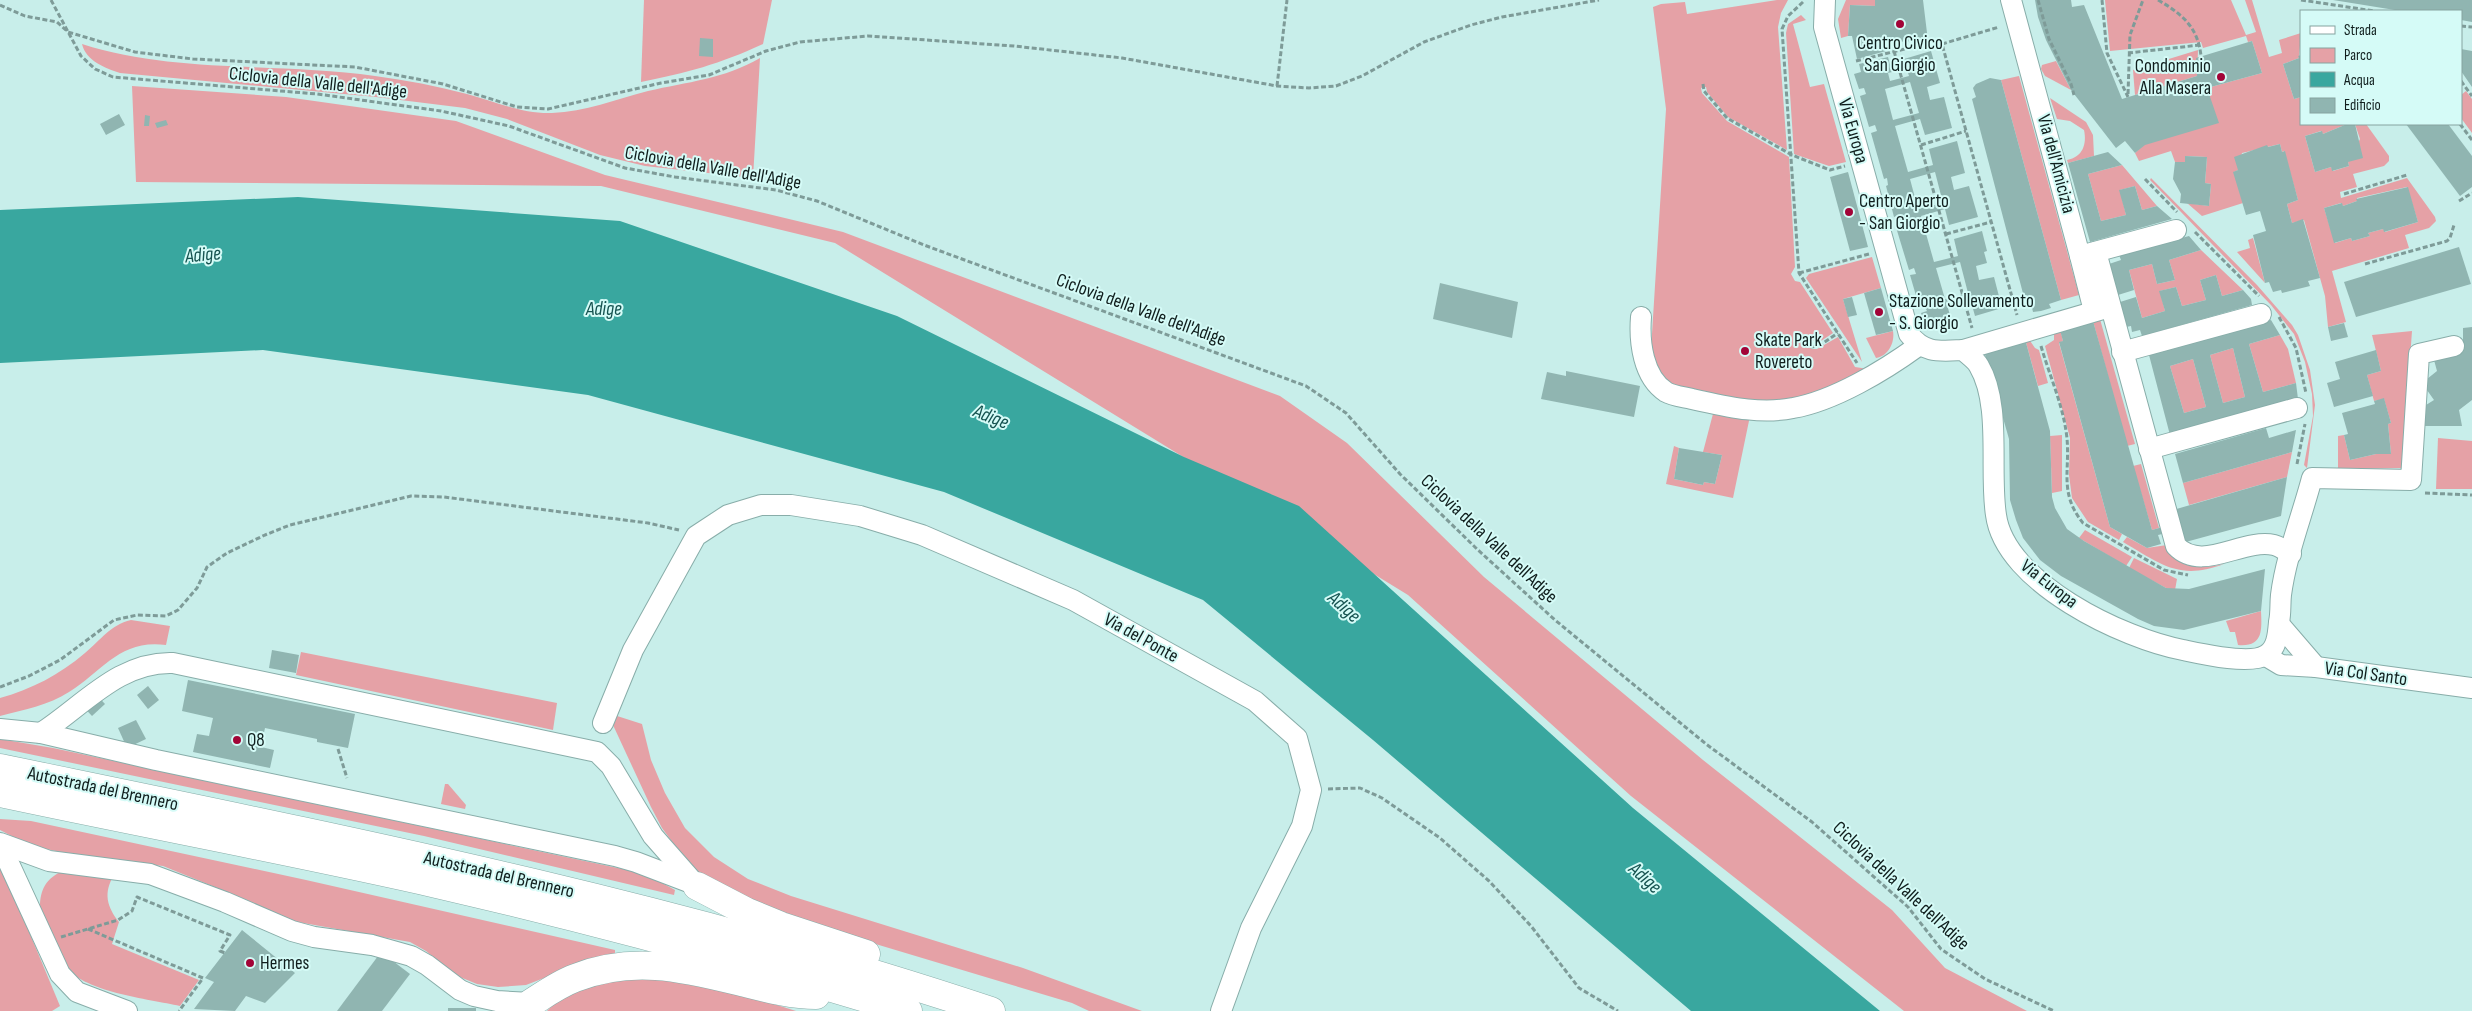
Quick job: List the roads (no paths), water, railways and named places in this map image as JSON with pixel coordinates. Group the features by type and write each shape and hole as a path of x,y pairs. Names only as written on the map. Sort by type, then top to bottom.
{"highway":[{"name":"Autostrada del Brennero","path":"0,768 489,871 682,920 923,988 991,1011"},
{"name":"Autostrada del Brennero","path":"0,793 436,884 685,945 908,1011"},
{"path":"697,886 746,912 781,926 861,951 923,988"},
{"path":"529,1007 574,978 616,966 639,965 666,965 773,990 807,995 854,994"}],"street":[{"name":"Via Europa","path":"1825,0 1824,27 1909,334 1918,346"},
{"name":"Via dell'Amicizia","path":"2011,0 2102,309"},
{"path":"2084,250 2181,223"},
{"path":"1641,317 1643,354 1656,383 1667,393 1742,409 1793,408 1822,399 1890,366 1918,346 1931,349 1970,348 2102,309 2122,352 2173,539 2181,551 2193,555 2213,556 2252,545 2274,545 2291,554"},
{"path":"2122,352 2268,310"},
{"path":"2316,667 2280,665 2266,656 2277,640 2281,594 2291,554 2305,472 2411,480 2419,354 2454,346"},
{"name":"Via Europa","path":"1970,348 1986,382 1992,414 1996,516 2004,542 2027,570 2076,606 2131,636 2160,646 2192,652 2254,659 2266,656"},
{"path":"2149,449 2303,407"},
{"name":"Via del Ponte","path":"603,723 633,650 696,536 728,514 760,506 790,505 860,516 922,535 1073,600 1255,701 1297,738 1311,790 1302,826 1250,928 1221,1011"},
{"name":"Via Col Santo","path":"2279,624 2316,667 2472,688"},
{"path":"41,733 116,678 137,668 162,662 194,666 597,752 611,766 653,836 697,886"},
{"path":"0,729 41,733 156,760 615,856 644,865 697,886"},
{"path":"0,844 26,896 44,942 60,974 77,992 127,1011"},
{"path":"0,844 49,861 150,874 292,931 314,937 372,945 411,956 427,965 460,990 474,996 529,1007"}],"water":[{"name":"Adige","path":"298,197 620,221 897,316 1184,457 1299,506 1633,808 1880,1011 1691,1011 1373,740 1203,600 944,492 588,395 263,350 0,363 0,210"}],"place":[{"name":"Centro Civico San Giorgio","path":"1900,24"},
{"name":"Condominio Alla Masera","path":"2221,77"},
{"name":"Centro Aperto - San Giorgio","path":"1849,212"},
{"name":"Stazione Sollevamento - S. Giorgio","path":"1879,312"},
{"name":"Skate Park Rovereto","path":"1745,351"},
{"name":"Q8","path":"237,740"},
{"name":"Hermes","path":"250,963"}]}
